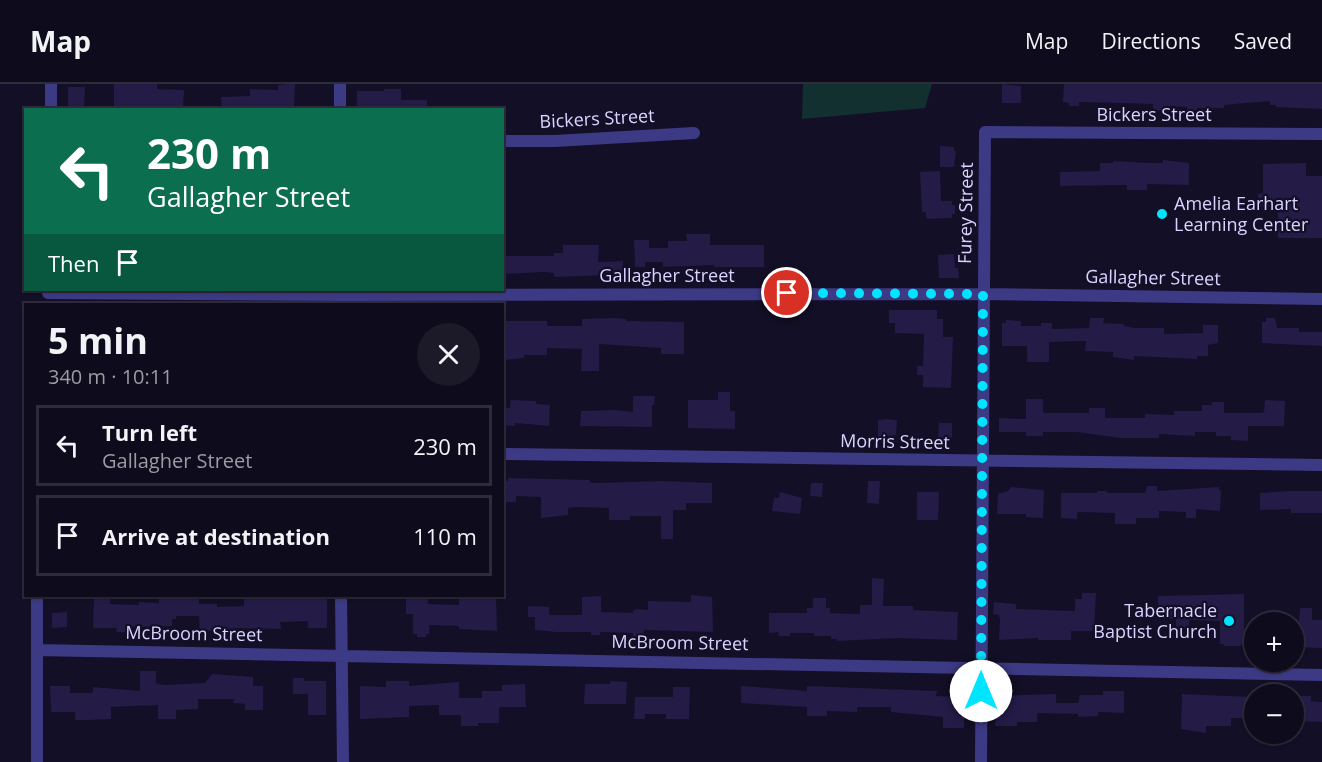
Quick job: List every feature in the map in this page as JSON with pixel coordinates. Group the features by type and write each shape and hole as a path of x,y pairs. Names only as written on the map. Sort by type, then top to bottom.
{"street":[{"path":"51,84 51,108"},
{"path":"340,84 340,108"},
{"name":"Bickers Street","path":"985,132 1322,134"},
{"name":"Furey Street","path":"981,762 985,132"},
{"name":"Bickers Street","path":"504,141 589,140 658,133 694,133"},
{"name":"Gallagher Street","path":"48,296 787,293 1322,299"},
{"name":"Morris Street","path":"504,454 1322,465"},
{"path":"37,597 37,762"},
{"path":"341,597 343,762"},
{"name":"McBroom Street","path":"37,650 341,654 1322,675"}],"green space":[{"path":"803,84 932,84 925,108 802,119"}],"building":[{"path":"114,84 157,84 157,89 184,90 183,108 114,108"},
{"path":"295,84 294,108 222,108 221,97 250,96 250,89 278,90 278,85"},
{"path":"1002,84 1021,86 1021,103 1002,103"},
{"path":"1064,84 1322,84 1322,109 1276,107 1276,105 1270,105 1270,101 1224,105 1224,108 1197,108 1197,110 1169,106 1169,110 1153,111 1153,104 1122,103 1079,102 1079,106 1069,106 1069,103 1063,102"},
{"path":"68,87 85,87 84,108 68,108"},
{"path":"384,89 401,89 401,100 427,100 427,108 357,108 357,91 384,91"},
{"path":"940,146 954,147 956,151 954,167 940,167"},
{"path":"1163,160 1189,163 1189,185 1147,184 1147,190 1127,190 1127,185 1060,186 1060,172 1100,171 1100,163 1113,163 1113,161 1163,163"},
{"path":"1306,163 1306,176 1322,176 1322,238 1278,238 1278,207 1258,207 1258,194 1263,193 1263,164"},
{"path":"940,171 941,201 952,201 952,205 955,205 955,214 952,214 952,218 927,219 925,212 922,212 920,172"},
{"path":"686,234 710,234 710,245 764,245 764,267 714,267 714,265 663,267 663,262 645,262 645,267 635,267 634,240 649,240 649,248 668,248 668,241 687,241"},
{"path":"563,245 599,245 598,262 623,261 623,279 606,279 606,275 554,277 554,273 543,272 504,274 504,256 554,256 554,253 563,253"},
{"path":"954,254 955,268 958,268 959,278 939,278 938,255"},
{"path":"889,310 937,310 937,319 943,319 943,337 953,337 951,388 923,387 923,375 917,375 917,366 923,366 924,334 895,333 895,323 889,323"},
{"path":"615,318 626,319 626,321 684,322 684,354 661,354 661,348 599,344 599,371 581,371 582,349 547,348 547,355 524,355 524,358 504,360 504,321 547,321 547,326 582,326 582,319"},
{"path":"1090,318 1104,318 1103,323 1124,324 1124,326 1135,328 1164,328 1164,334 1203,333 1203,325 1218,325 1218,343 1208,345 1208,356 1197,356 1197,359 1134,356 1134,360 1113,357 1113,352 1085,351 1086,341 1049,342 1049,362 1027,362 1027,346 1002,346 1002,323 1006,323 1006,320 1021,321 1021,326 1041,326 1041,323 1052,323 1052,329 1089,328"},
{"path":"1266,318 1275,318 1277,328 1299,328 1299,332 1322,332 1322,346 1262,343 1262,322 1266,322"},
{"path":"718,392 730,392 730,411 735,411 735,429 688,428 688,400 718,400"},
{"path":"633,396 655,396 654,405 652,405 652,427 580,426 581,411 633,412"},
{"path":"1026,399 1043,399 1043,413 1089,413 1089,408 1105,408 1105,418 1145,418 1145,414 1174,415 1174,411 1202,411 1202,405 1212,405 1212,402 1224,402 1224,413 1261,413 1264,412 1265,400 1285,401 1284,426 1248,426 1248,441 1231,440 1231,436 1216,436 1216,432 1195,432 1195,436 1159,434 1159,438 1121,438 1077,432 1043,432 1043,436 1026,436 1026,432 999,432 999,418 1026,419"},
{"path":"511,400 536,401 536,404 550,405 549,426 515,423 515,426 504,425 504,408 510,408"},
{"path":"878,420 897,420 896,435 878,437"},
{"path":"939,423 952,423 952,438 938,438"},
{"path":"508,478 590,480 589,482 595,483 663,481 712,483 712,503 686,503 686,510 673,510 673,539 661,539 661,516 630,516 630,520 609,520 609,508 578,507 568,508 568,515 541,518 541,497 516,496 516,502 504,502 504,480 508,481"},
{"path":"868,481 880,481 879,504 867,503"},
{"path":"811,483 823,483 822,497 810,496"},
{"path":"1147,486 1157,486 1157,491 1219,487 1221,490 1220,511 1196,509 1196,518 1186,518 1186,512 1159,511 1159,518 1136,518 1136,524 1115,524 1115,513 1077,512 1077,519 1061,518 1061,493 1107,491 1107,493 1145,493"},
{"path":"1011,487 1044,490 1043,518 1026,517 1026,514 997,514 998,494 1008,491"},
{"path":"1322,491 1322,513 1291,513 1291,509 1260,510 1260,493"},
{"path":"780,492 802,498 800,514 772,511 774,498 779,498"},
{"path":"917,492 939,492 938,520 917,520"},
{"path":"872,578 884,579 883,606 913,606 913,610 958,612 957,640 899,638 837,641 837,639 831,639 831,636 814,636 814,633 790,633 790,636 779,636 778,632 769,633 769,613 807,613 807,608 813,608 813,598 826,598 826,608 830,608 830,613 860,614 860,605 872,605"},
{"path":"1082,593 1096,593 1094,631 1071,631 1071,640 1038,640 1038,638 999,640 1000,620 999,615 993,614 994,602 1016,604 1016,609 1075,611 1075,599 1082,599"},
{"name":"Tabernacle Baptist Church","path":"1244,594 1244,644 1224,646 1220,644 1220,621 1189,620 1189,628 1176,628 1176,619 1158,619 1158,596"},
{"path":"691,595 712,597 713,632 644,630 644,636 633,636 633,633 600,632 600,635 591,635 591,632 535,630 535,617 528,617 528,606 549,607 549,615 582,615 582,597 601,596 601,612 633,613 637,609 648,610 648,601 691,602"},
{"path":"159,597 199,597 199,604 217,604 217,607 244,606 244,597 262,597 262,599 327,597 327,628 308,628 308,621 280,622 281,629 238,628 200,632 199,616 176,616 176,619 172,619 172,626 126,627 126,632 116,632 117,628 93,628 94,599 111,599 110,604 159,603"},
{"path":"424,597 428,599 428,604 459,605 459,597 496,597 497,631 429,625 429,634 426,634 426,637 417,637 417,634 413,634 413,614 406,614 406,598"},
{"path":"1300,608 1312,608 1312,620 1322,620 1322,648 1304,647 1304,612 1300,612"},
{"path":"67,612 67,627 52,628 52,613"},
{"path":"140,671 156,671 156,684 168,685 205,683 212,674 253,677 253,686 263,686 263,710 245,710 245,704 233,703 234,699 198,699 198,709 176,710 176,719 158,719 158,705 111,707 111,719 75,720 75,712 51,712 50,686 70,686 70,693 93,693 93,687 140,691"},
{"path":"293,678 304,678 304,681 326,681 326,715 308,715 308,694 293,694"},
{"path":"386,681 409,681 409,686 459,682 459,698 482,698 482,691 502,691 502,685 525,684 526,707 499,707 499,723 478,723 478,726 461,726 461,715 439,715 439,705 409,706 409,717 360,719 360,686 386,687"},
{"path":"610,681 627,682 626,704 584,704 585,684 610,684"},
{"path":"741,686 807,691 807,686 937,691 936,696 961,697 961,700 965,700 964,728 943,728 943,717 891,712 891,707 857,707 857,712 827,711 827,716 807,716 807,707 741,703"},
{"path":"673,687 690,687 689,719 666,719 666,714 645,714 645,719 634,719 635,697 673,697"},
{"path":"1103,691 1124,691 1124,713 1098,712 1098,716 1078,717 1078,714 1037,713 1037,722 1017,722 1017,726 995,726 996,696 1056,694 1056,703 1078,703 1080,695 1103,695"},
{"path":"1182,694 1244,697 1244,718 1231,718 1231,726 1206,726 1206,733 1181,729"},
{"path":"1304,696 1311,696 1311,701 1322,702 1322,722 1304,721"}],"place":[{"name":"Amelia Earhart Learning Center","path":"1162,214"},
{"name":"Tabernacle Baptist Church","path":"1229,621"}],"route":[{"path":"787,293 983,294 981,691"}]}
